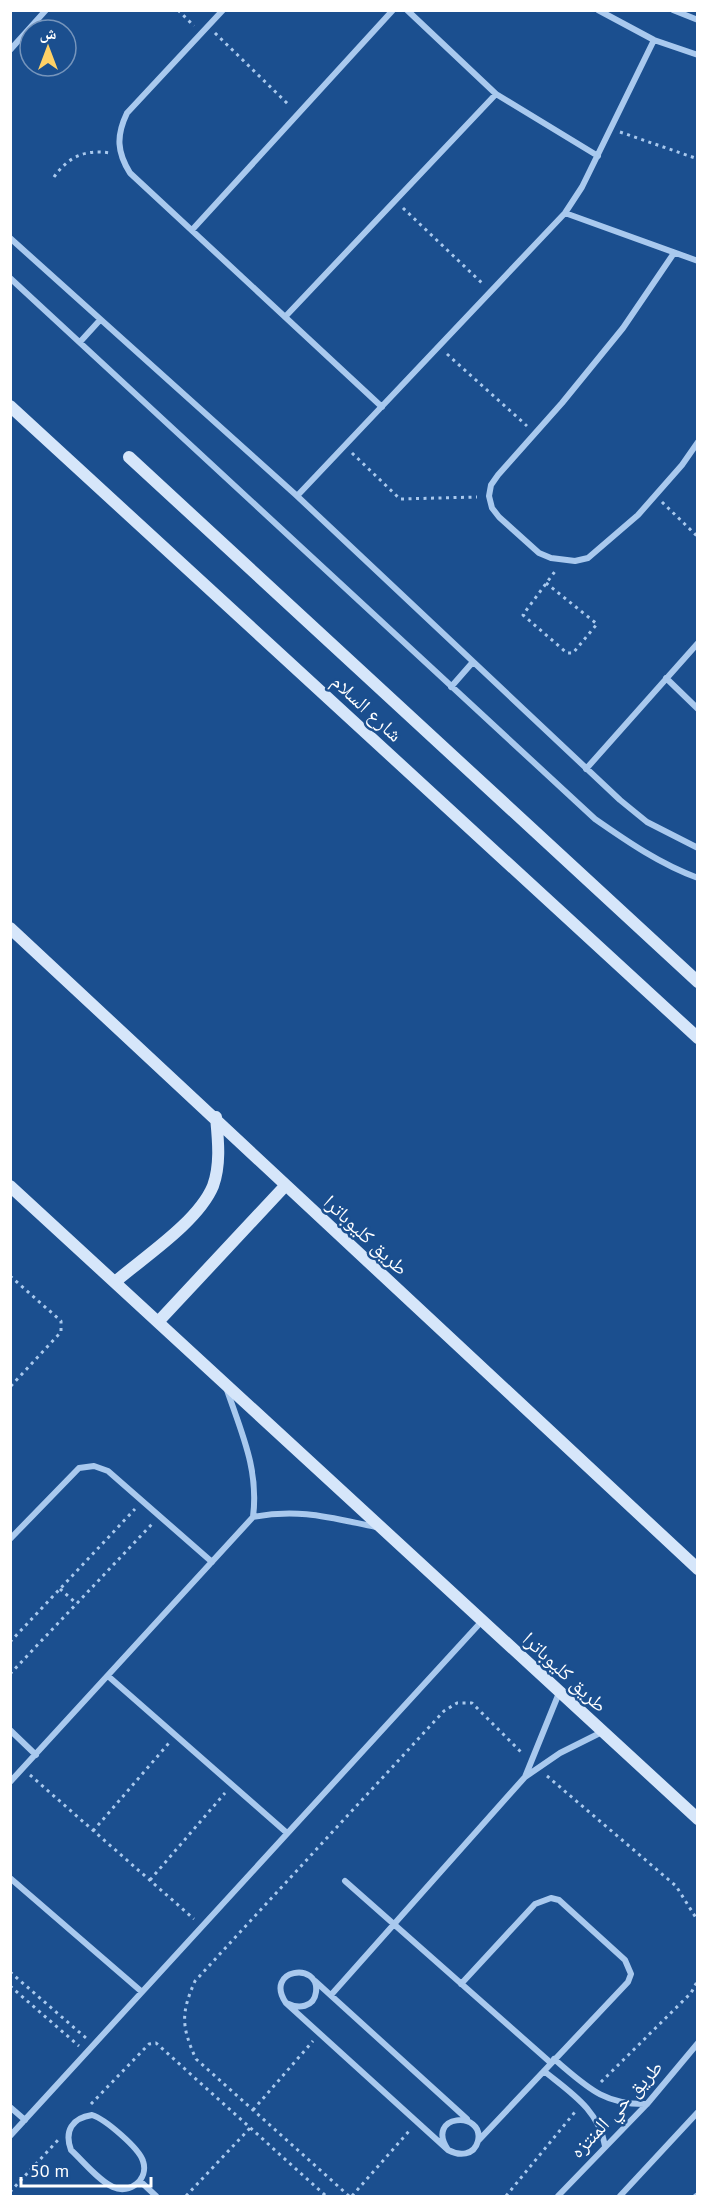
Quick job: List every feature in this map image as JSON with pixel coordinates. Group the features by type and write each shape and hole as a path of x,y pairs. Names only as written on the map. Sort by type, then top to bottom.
{"main road":[{"name":"شارع السلام","path":"10,406 698,1038"},
{"name":"شارع السلام","path":"129,457 698,982"},
{"name":"طريق كليوباترا","path":"10,928 216,1117 285,1186 698,1569"},
{"path":"115,1282 190,1217 204,1201 213,1186 216,1171 216,1117"},
{"name":"طريق كليوباترا","path":"10,1186 698,1819"},
{"path":"158,1322 285,1186"}],"street":[{"path":"10,50 46,10"},
{"path":"223,10 127,113 120,128 118,144 122,159 130,173 382,407"},
{"path":"192,230 393,10"},
{"path":"407,10 496,94 598,156"},
{"path":"598,10 654,40 698,55"},
{"path":"673,10 698,20"},
{"path":"297,496 565,213 598,156 654,40"},
{"path":"285,317 496,94"},
{"path":"565,213 698,261"},
{"path":"10,238 297,496 586,769 647,822 698,848"},
{"path":"674,253 623,328 491,484 489,496 492,508 539,553 563,561 588,558 638,514 682,465 698,442"},
{"path":"10,278 595,819 635,847 675,870 698,878"},
{"path":"80,342 100,320"},
{"path":"586,769 698,643"},
{"path":"451,687 472,663"},
{"path":"666,678 698,709"},
{"path":"10,1782 253,1517 256,1493 254,1469 225,1384"},
{"path":"10,1539 78,1468 94,1466 108,1471 212,1562"},
{"path":"253,1517 277,1512 301,1512 382,1529"},
{"path":"10,2136 482,1621"},
{"path":"108,1676 287,1833"},
{"path":"525,1777 559,1693"},
{"path":"10,1730 36,1755"},
{"path":"331,1995 525,1777 560,1753 602,1732"},
{"path":"10,1878 142,1992"},
{"path":"345,1881 552,2061 600,2096 623,2103 647,2104"},
{"path":"461,1984 542,1899 559,1900 625,1960 631,1974 628,1982 552,2061 473,2149 465,2154 456,2155 448,2151 286,2003 281,1995 280,1986 285,1977 293,1972 302,1972 310,1976 472,2124 477,2132 478,2141"},
{"path":"286,2003 294,2007 304,2007 312,2002 316,1994 315,1984 310,1976"},
{"name":"طريق حي المنتزه","path":"558,2196 647,2104 698,2043"},
{"path":"544,2070 590,2109 600,2126 606,2146"},
{"path":"10,2107 25,2120"},
{"path":"620,2196 698,2112"},
{"path":"92,2115 102,2118 140,2154 144,2172 140,2181 132,2188 121,2190 111,2187 71,2150 68,2141 69,2131 74,2122 92,2115"},
{"path":"448,2151 443,2143 442,2133 446,2125 454,2120 464,2119 472,2124"},
{"path":"140,2181 156,2196"}],"path":[{"path":"178,10 201,33"},
{"path":"208,26 298,113"},
{"path":"611,129 698,159"},
{"path":"54,177 62,166 84,153 110,153 122,159"},
{"path":"395,201 491,291"},
{"path":"439,346 535,433"},
{"path":"345,446 400,498 489,496"},
{"path":"655,495 698,537"},
{"path":"546,583 597,624 573,653 567,653 524,617 525,612 546,583 563,561"},
{"path":"10,1276 60,1321 62,1327 61,1332 10,1387"},
{"path":"10,1642 142,1502"},
{"path":"10,1674 159,1516"},
{"path":"60,1589 77,1604"},
{"path":"417,2122 351,2196 196,2059 184,2034 184,2006 195,1981 444,1711 457,1703 472,1703 531,1762"},
{"path":"93,1831 176,1735"},
{"path":"23,1769 202,1926"},
{"path":"539,1769 676,1886 698,1921"},
{"path":"150,1880 233,1784"},
{"path":"10,1972 94,2045"},
{"path":"10,1986 87,2053"},
{"path":"253,2110 320,2034"},
{"path":"10,2192 149,2044 156,2043 326,2196"},
{"path":"186,2196 250,2127"}]}
